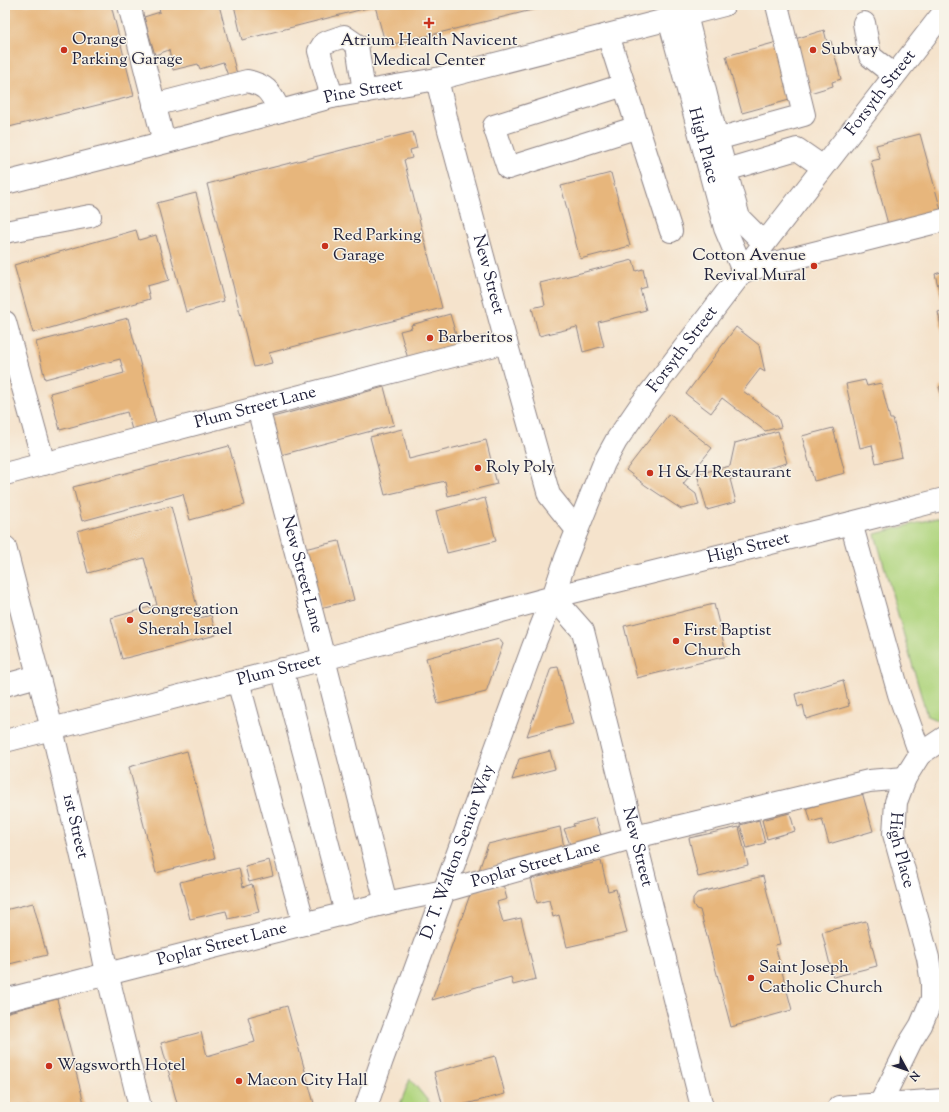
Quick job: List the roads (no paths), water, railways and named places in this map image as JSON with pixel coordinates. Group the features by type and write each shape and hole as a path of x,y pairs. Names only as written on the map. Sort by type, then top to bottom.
{"street":[{"path":"129,5 164,142"},
{"name":"Pine Street","path":"5,183 332,97 437,79 724,5"},
{"path":"717,139 804,115 777,5"},
{"name":"Forsyth Street","path":"553,597 566,558 604,463 616,441 640,406 742,270 944,12"},
{"path":"677,17 717,139 739,218 764,243"},
{"name":"High Place","path":"677,17 725,228 742,270"},
{"path":"864,23 870,56 894,75"},
{"path":"608,35 670,231"},
{"path":"332,97 319,51 324,42 344,36 357,45 364,92"},
{"name":"New Street","path":"437,79 449,130 506,342 550,495 578,530"},
{"path":"154,106 247,81 259,84 268,90 280,111"},
{"path":"624,85 494,126 508,168 638,127"},
{"path":"726,170 796,149 824,167"},
{"path":"5,232 90,216"},
{"path":"742,270 944,220"},
{"path":"5,322 44,464"},
{"name":"Plum Street Lane","path":"5,474 506,342"},
{"name":"New Street Lane","path":"258,408 386,903"},
{"name":"High Street","path":"553,597 944,499"},
{"path":"851,523 899,694 920,754 944,738"},
{"name":"1st Street","path":"5,547 11,599 38,676 52,729 90,891 107,973 140,1107"},
{"name":"New Street","path":"553,597 583,631 636,837 702,1107"},
{"name":"Plum Street","path":"5,741 324,659 553,597"},
{"name":"D. T. Walton Senior Way","path":"366,1107 533,647 553,597"},
{"path":"282,669 346,914"},
{"path":"5,685 38,676"},
{"path":"238,681 304,924"},
{"name":"High Place","path":"880,1104 911,1041 921,1025 932,999 932,983 928,958 894,834 896,802 905,778 920,754"},
{"name":"Poplar Street Lane","path":"5,1000 386,903 444,891 636,837 869,780 905,778"},
{"path":"839,1107 944,1100"}],"place":[{"name":"Atrium Health Navicent Medical Center","path":"429,23"},
{"name":"Orange Parking Garage","path":"64,50"},
{"name":"Subway","path":"813,50"},
{"name":"Red Parking Garage","path":"325,246"},
{"name":"Cotton Avenue Revival Mural","path":"814,266"},
{"name":"Barberitos","path":"430,338"},
{"name":"Roly Poly","path":"478,468"},
{"name":"H & H Restaurant","path":"650,473"},
{"name":"Congregation Sherah Israel","path":"130,620"},
{"name":"First Baptist Church","path":"676,641"},
{"name":"Saint Joseph Catholic Church","path":"751,978"},
{"name":"Wagsworth Hotel","path":"49,1066"},
{"name":"Macon City Hall","path":"239,1081"}]}
